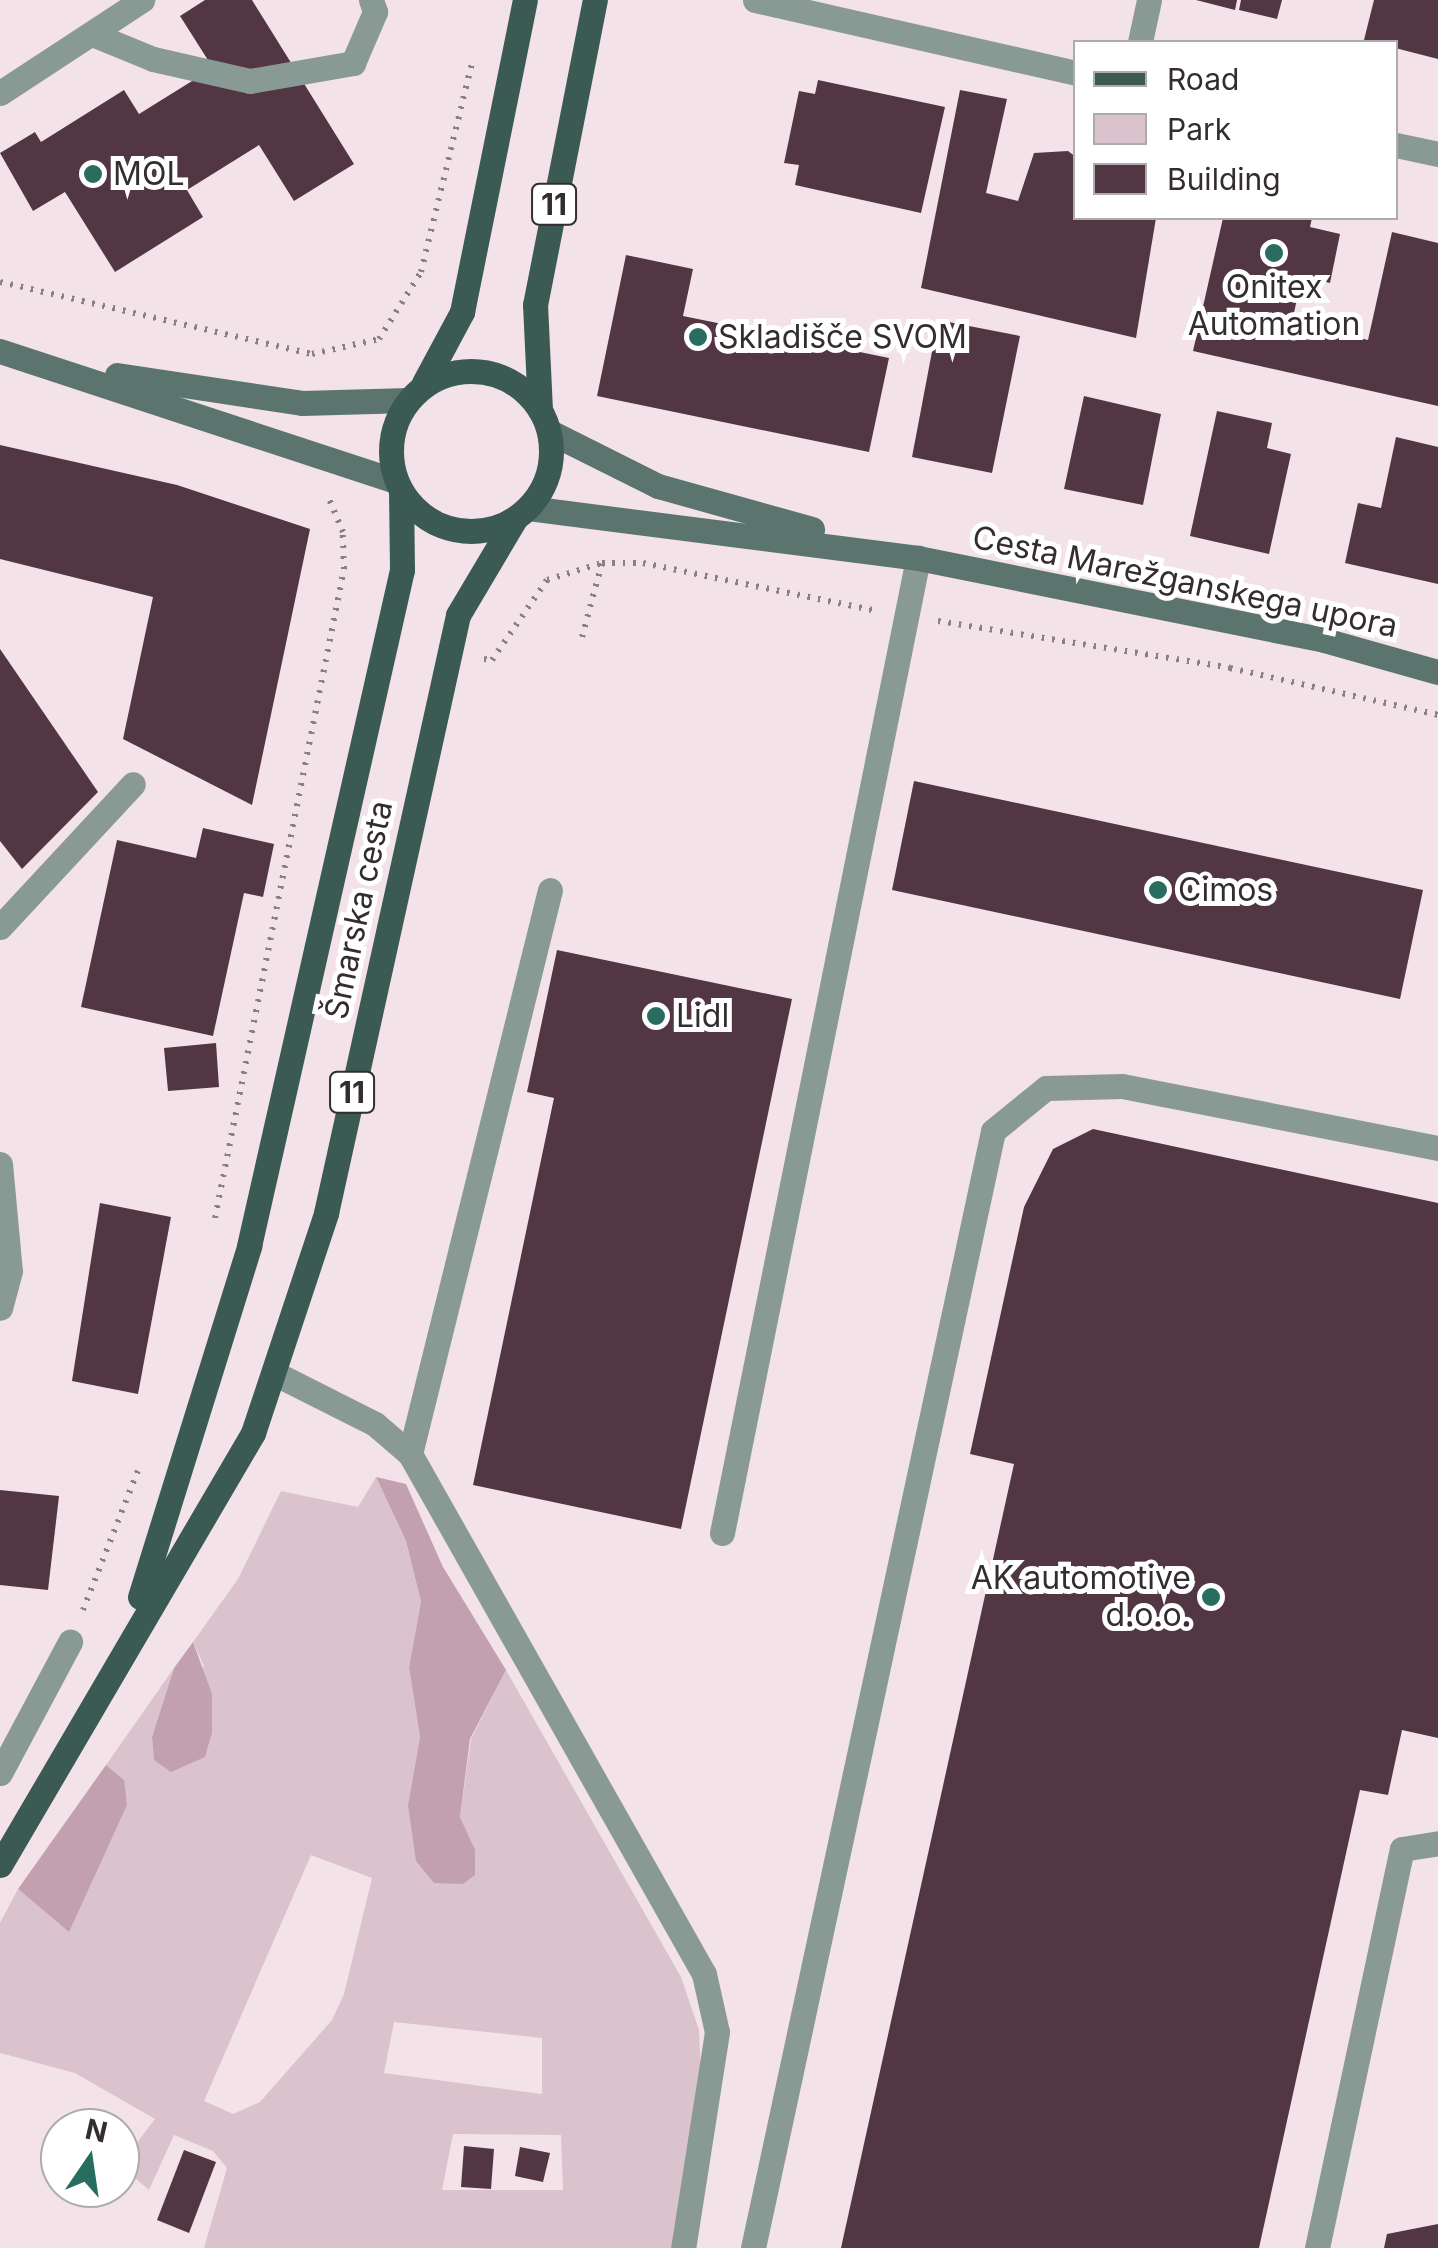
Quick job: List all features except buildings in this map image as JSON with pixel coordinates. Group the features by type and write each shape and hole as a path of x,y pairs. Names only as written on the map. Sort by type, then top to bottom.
{"main road":[{"name":"11","path":"398,486 390,447 462,312 525,0"},
{"name":"11","path":"522,514 549,473 535,305 595,0"},
{"path":"415,394 445,374 486,373 522,389 545,421"},
{"path":"398,486 440,526 491,530 522,514"},
{"name":"Šmarska cesta","path":"125,1642 199,1428 249,1246 402,570 398,486"},
{"name":"Šmarska cesta","path":"0,1865 125,1642 253,1433 326,1213 458,615 522,514"}],"street":[{"path":"0,94 142,0"},
{"path":"92,34 153,59 250,81 353,62 375,12 371,0"},
{"path":"755,0 1073,71"},
{"path":"1140,40 1149,0"},
{"path":"1398,144 1438,154"},
{"path":"0,351 398,486"},
{"path":"38,362 302,403 415,394"},
{"name":"Cesta Marežganskega upora","path":"545,421 658,486 918,558 1324,640 1438,672"},
{"name":"Cesta Marežganskega upora","path":"522,514 918,558"},
{"path":"722,1532 918,558"},
{"path":"0,927 133,784"},
{"path":"410,1454 550,890"},
{"path":"753,2248 992,1131 1046,1088 1122,1086 1438,1148"},
{"path":"0,1164 10,1271 0,1308"},
{"path":"274,1373 375,1424 410,1454 704,1974 717,2032 682,2248"},
{"path":"0,1773 70,1642"},
{"path":"1317,2248 1402,1849 1438,1844"}],"path":[{"path":"0,282 312,354 379,339 421,272 478,39"},
{"path":"211,1237 344,569 343,532 323,489"},
{"path":"582,637 602,562"},
{"path":"492,660 547,580 602,562 643,564 906,616 1230,668 1438,715"},
{"path":"70,1642 142,1461"}],"green space":[{"path":"376,1477 406,1541 421,1603 409,1667 420,1737 408,1805 474,1850 460,1817 471,1739 506,1670 681,1977 699,2030 701,2073 672,2248 204,2248 227,2168 213,2151 174,2135 149,2190 140,2182 140,2139 155,2119 75,2073 0,2053 0,1923 18,1889 68,1931 124,1780 106,1765 174,1668 152,1737 154,1760 204,1666 193,1642 238,1579 281,1491 358,1507","holes":["311,1855 372,1878 344,1994 332,2020 260,2102 233,2114 204,2101","394,2022 542,2038 542,2094 384,2073","453,2134 561,2135 563,2190 442,2190"]}],"shaded area":[{"path":"376,1477 406,1484 443,1567 506,1670 470,1739 460,1817 475,1850 475,1875 463,1884 434,1883 416,1861 408,1805 420,1737 409,1667 421,1602 406,1541"},
{"path":"193,1642 212,1694 212,1732 205,1757 171,1772 154,1760 152,1737 174,1668"},
{"path":"106,1765 124,1780 127,1805 69,1932 18,1889"}],"place":[{"name":"MOL","path":"93,174"},
{"name":"Onitex Automation","path":"1274,253"},
{"name":"Skladišče SVOM","path":"698,337"},
{"name":"Cimos","path":"1158,890"},
{"name":"Lidl","path":"656,1016"},
{"name":"AK automotive d.o.o.","path":"1211,1597"}]}
